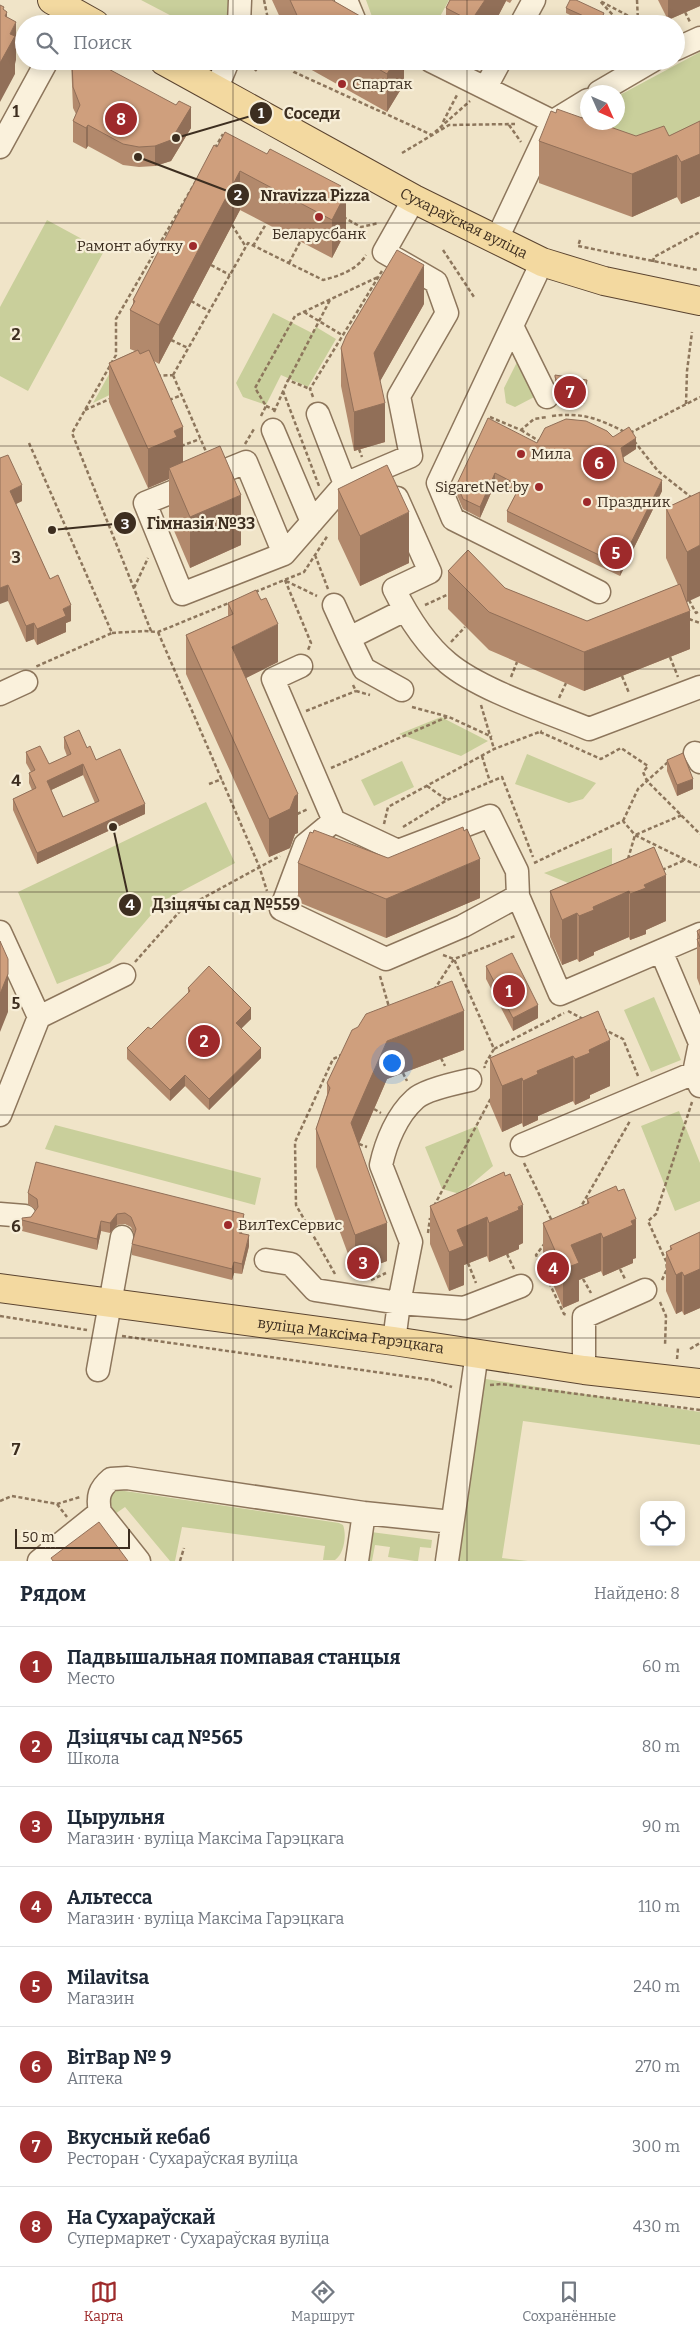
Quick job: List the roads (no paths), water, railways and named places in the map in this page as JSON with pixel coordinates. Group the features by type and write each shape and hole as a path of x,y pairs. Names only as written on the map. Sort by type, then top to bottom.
{"main road":[{"name":"Сухараўская вуліца","path":"180,70 414,199 542,262 604,282 700,301"},
{"name":"вуліца Максіма Гарэцкага","path":"0,1288 394,1341 584,1370 700,1383"}],"lane":[{"path":"239,15 240,0"},
{"path":"346,0 352,15"},
{"path":"526,15 534,0"},
{"path":"685,45 700,38"},
{"path":"0,148 42,70"},
{"path":"216,90 224,70"},
{"path":"449,70 550,121 596,140"},
{"path":"486,88 495,70"},
{"path":"611,85 637,70"},
{"path":"496,241 550,121 580,104"},
{"path":"244,457 246,462 145,503 182,594 284,554 345,484 410,456 399,396 447,313 436,282 384,252 414,199"},
{"path":"542,262 438,483 453,519 599,592"},
{"path":"512,326 547,397"},
{"path":"318,414 345,484"},
{"path":"244,457 269,426 312,522"},
{"path":"244,457 284,554"},
{"path":"397,498 430,572 394,589 406,612 448,664 472,679 589,729 700,686"},
{"path":"334,605 364,669 402,690"},
{"path":"349,638 406,612"},
{"path":"301,666 273,679 334,820 398,851 490,816 517,872 518,896 531,930 560,994 568,1001 661,951 700,934"},
{"path":"0,694 28,675"},
{"path":"334,820 305,845 281,909 386,959 463,926 518,896"},
{"path":"0,932 40,1017"},
{"path":"522,1145 645,1095 697,1081 700,1043 661,951"},
{"path":"0,1115 40,1017 124,975"},
{"path":"394,1341 399,1303 411,1242 381,1165 384,1153 398,1120 416,1098 453,1083 479,1077"},
{"path":"0,1214 25,1216"},
{"path":"98,1370 122,1236"},
{"path":"266,1260 291,1264 315,1290 399,1303 464,1308 521,1286"},
{"path":"584,1370 584,1317 655,1292"},
{"path":"447,1561 477,1353"},
{"path":"39,1561 100,1501 111,1479 126,1478 364,1513 452,1522"},
{"path":"100,1501 139,1561"},
{"path":"357,1561 364,1513"}],"place":[{"name":"Спартак","path":"342,84"},
{"name":"На Сухараўскай","path":"121,119"},
{"name":"Соседи","path":"176,138"},
{"name":"Nravizza Pizza","path":"138,157"},
{"name":"Беларусбанк","path":"319,217"},
{"name":"Рамонт абутку","path":"193,246"},
{"name":"Вкусный кебаб","path":"570,392"},
{"name":"Мила","path":"521,454"},
{"name":"ВітВар № 9","path":"599,463"},
{"name":"SigaretNet.by","path":"539,487"},
{"name":"Праздник","path":"587,502"},
{"name":"Гімназія №33","path":"52,530"},
{"name":"Milavitsa","path":"616,553"},
{"name":"Дзіцячы сад №559","path":"113,827"},
{"name":"Падвышальная помпавая станцыя","path":"509,991"},
{"name":"Дзіцячы сад №565","path":"204,1041"},
{"name":"ВилТехСервис","path":"228,1225"},
{"name":"Цырульня","path":"363,1263"},
{"name":"Альтесса","path":"553,1268"}]}
